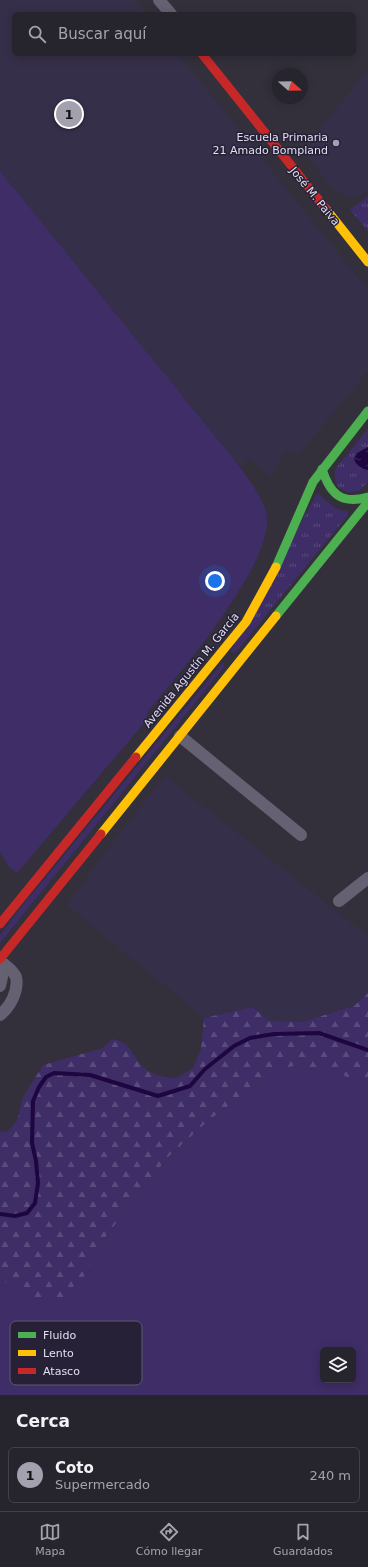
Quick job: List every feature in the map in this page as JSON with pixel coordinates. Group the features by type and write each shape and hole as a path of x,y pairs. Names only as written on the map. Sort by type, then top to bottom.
{"main road":[{"name":"José M. Paiva","path":"204,56 368,262"},
{"name":"Avenida Agustín M. García","path":"0,924 246,622 279,562 306,495 322,469 368,411"},
{"path":"322,469 329,488 339,498 350,501 368,497"},
{"path":"0,960 368,502"}],"street":[{"path":"159,0 168,12"},
{"path":"180,736 301,835"},
{"path":"340,901 368,878"},
{"path":"0,960 16,977 16,986 12,1000 0,1015"},
{"path":"0,965 2,977 0,986"}],"shaded area":[{"path":"0,0 135,0 144,12 12,12 12,56 180,56 368,290 368,371 299,454 285,450 271,477 250,459 240,467 0,171"},
{"path":"368,71 368,191 361,195 350,196 341,194 334,189 304,152 304,147"},
{"path":"165,776 368,936 368,993 354,1006 302,1022 269,1021 253,1007 204,1018 67,905 106,851"}],"green space":[{"path":"0,171 240,467 258,495 266,512 266,532 257,558 242,586 223,616 202,645 148,712 145,722 17,873 8,866 0,852"},
{"path":"368,196 368,231 350,210"},
{"path":"368,429 368,482 359,491 348,492 339,488 336,483 336,468"},
{"path":"317,493 335,508 348,512 348,515 236,652 232,653 231,651"},
{"path":"223,662 224,667 0,943 0,935 27,900"},
{"path":"368,993 368,1084 339,1074 292,1066 268,1076 209,1120 168,1157 99,1245 88,1272 63,1297 39,1300 15,1291 0,1278 0,1132 8,1131 17,1121 23,1097 43,1065 103,1048 112,1039 123,1042 140,1064 147,1070 160,1076 174,1078 193,1068 201,1049 204,1018 253,1007 269,1021 302,1022 354,1006"},
{"path":"292,1066 339,1074 368,1084 368,1395 0,1395 0,1278 15,1291 88,1272 99,1245 168,1157 209,1120 268,1076"}],"water":[{"path":"368,447 368,470 359,466 354,458 357,453"}],"waterway":[{"path":"0,1214 15,1216 27,1213 35,1203 38,1183 36,1161 32,1143 33,1101 39,1087 46,1077 54,1073 90,1075 158,1096 190,1086 205,1069 234,1046 250,1038 274,1034 319,1033 368,1050"}],"traffic: fast":[{"path":"276,567 313,482 368,411"},
{"path":"322,469 329,485 338,495 351,500 368,497"},
{"path":"276,616 368,502"}],"traffic: slow":[{"path":"326,209 368,262"},
{"path":"136,757 246,622 276,567"},
{"path":"101,834 276,616"}],"traffic: jam":[{"path":"204,56 326,209"},
{"path":"0,924 136,757"},
{"path":"0,959 101,834"}],"place":[{"name":"Coto","path":"69,114"},
{"name":"Escuela Primaria 21 Amado Bompland","path":"336,143"}]}
